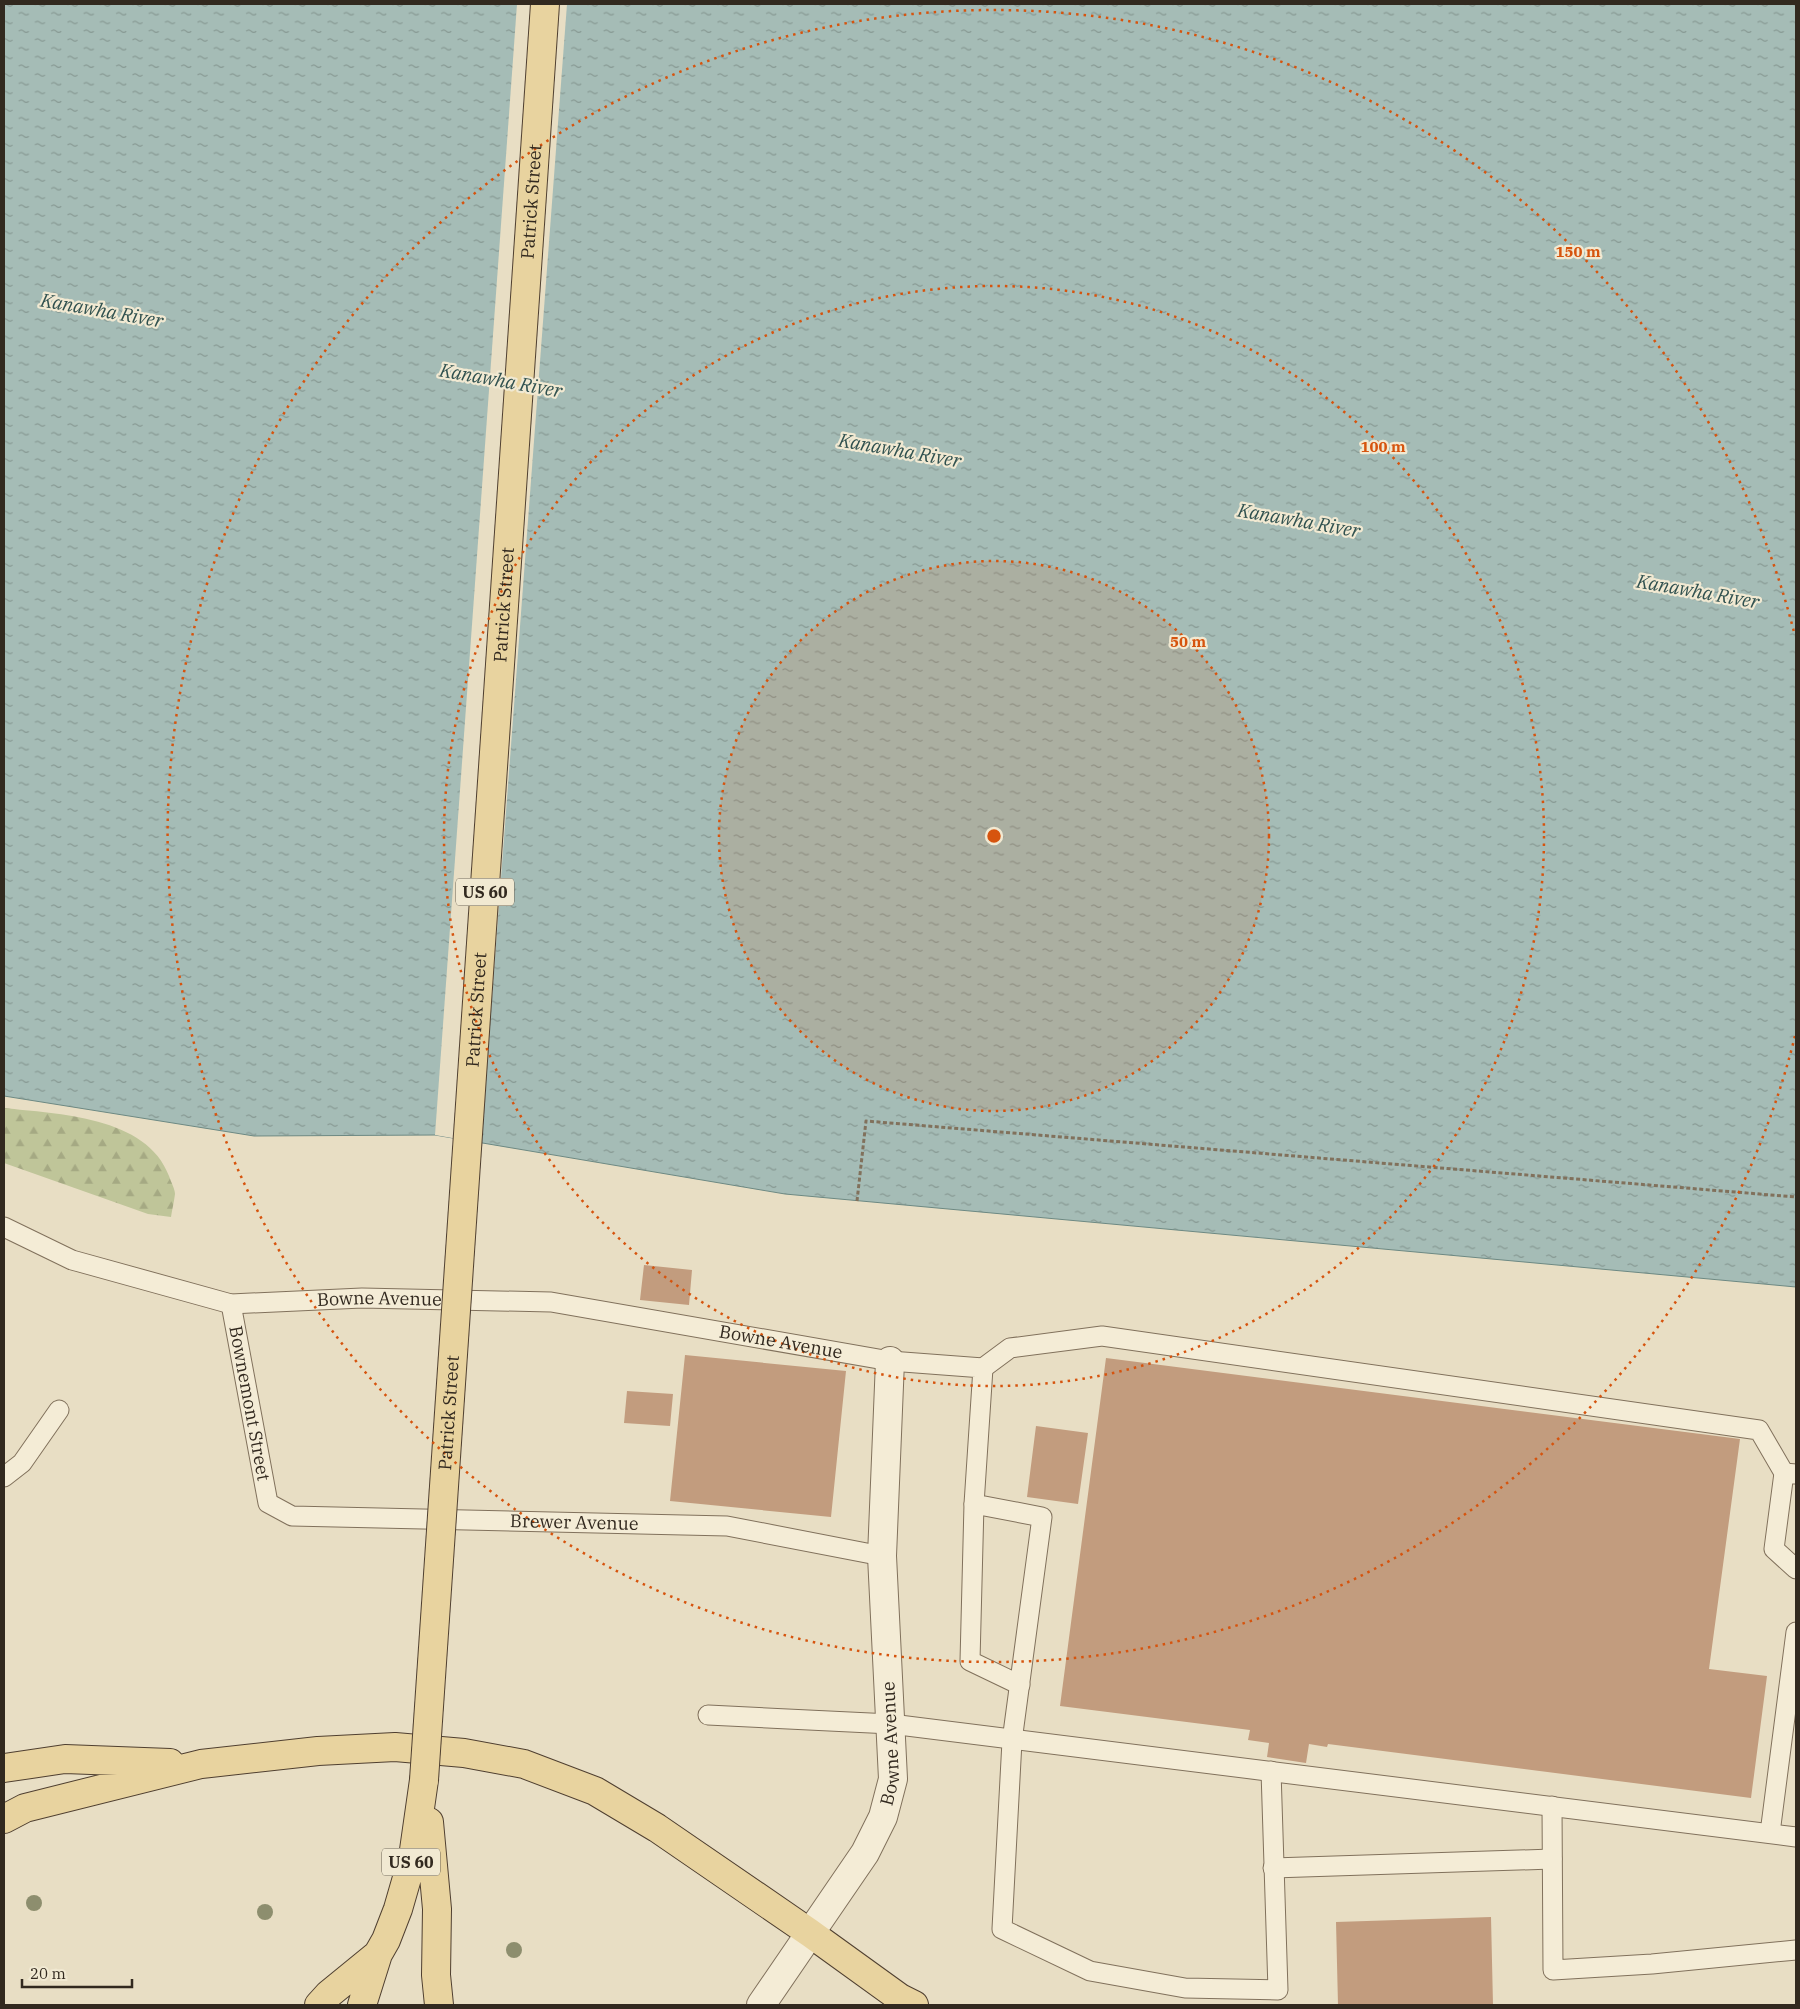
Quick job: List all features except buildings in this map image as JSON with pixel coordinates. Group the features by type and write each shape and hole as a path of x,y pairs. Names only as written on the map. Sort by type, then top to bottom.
{"main road":[{"name":"Patrick Street","path":"362,2005 382,1947 398,1909 413,1858 424,1780 545,4"},
{"path":"4,1819 25,1808 201,1764 318,1751 395,1747 464,1753 524,1764 595,1791 672,1838 906,2003"},
{"path":"4,1768 65,1759 201,1764"},
{"path":"424,1780 437,1910 436,1945 439,2005"},
{"name":"US 60","path":"318,2005 382,1947"}],"street":[{"name":"Bowne Avenue","path":"761,2005 866,1853 884,1817 893,1779 882,1556 890,1361"}],"lane":[{"name":"Bowne Avenue","path":"4,1227 72,1260 231,1304 362,1298 551,1302 890,1361"},
{"name":"Bownemont Street","path":"231,1304 268,1503"},
{"path":"890,1361 983,1368 1010,1348 1102,1336 1759,1430 1790,1474 1774,1548 1796,1569"},
{"path":"983,1368 974,1504 970,1662 1020,1685"},
{"path":"4,1477 22,1463 60,1410"},
{"name":"Brewer Avenue","path":"268,1503 292,1516 727,1526 882,1556"},
{"path":"974,1504 1042,1517 1012,1741 1002,1929 1090,1971 1185,1988 1278,1990 1271,1771"},
{"path":"1770,1833 1796,1632"},
{"path":"708,1715 891,1724 1012,1741 1271,1771 1796,1837"},
{"path":"1552,1806 1553,1970 1652,1964 1796,1950"},
{"path":"1273,1868 1552,1859"}],"path":[{"path":"857,1201 866,1121 1796,1197"}],"green space":[{"path":"4,1108 74,1116 121,1130 141,1141 158,1156 173,1185 175,1194 171,1217 148,1214 4,1163"}],"water":[{"name":"Kanawha River","path":"4,4 1796,4 1796,1287 785,1194 435,1135 254,1136 4,1096"}],"pier":[{"path":"517,4 567,4 481,1143 435,1135"}]}
